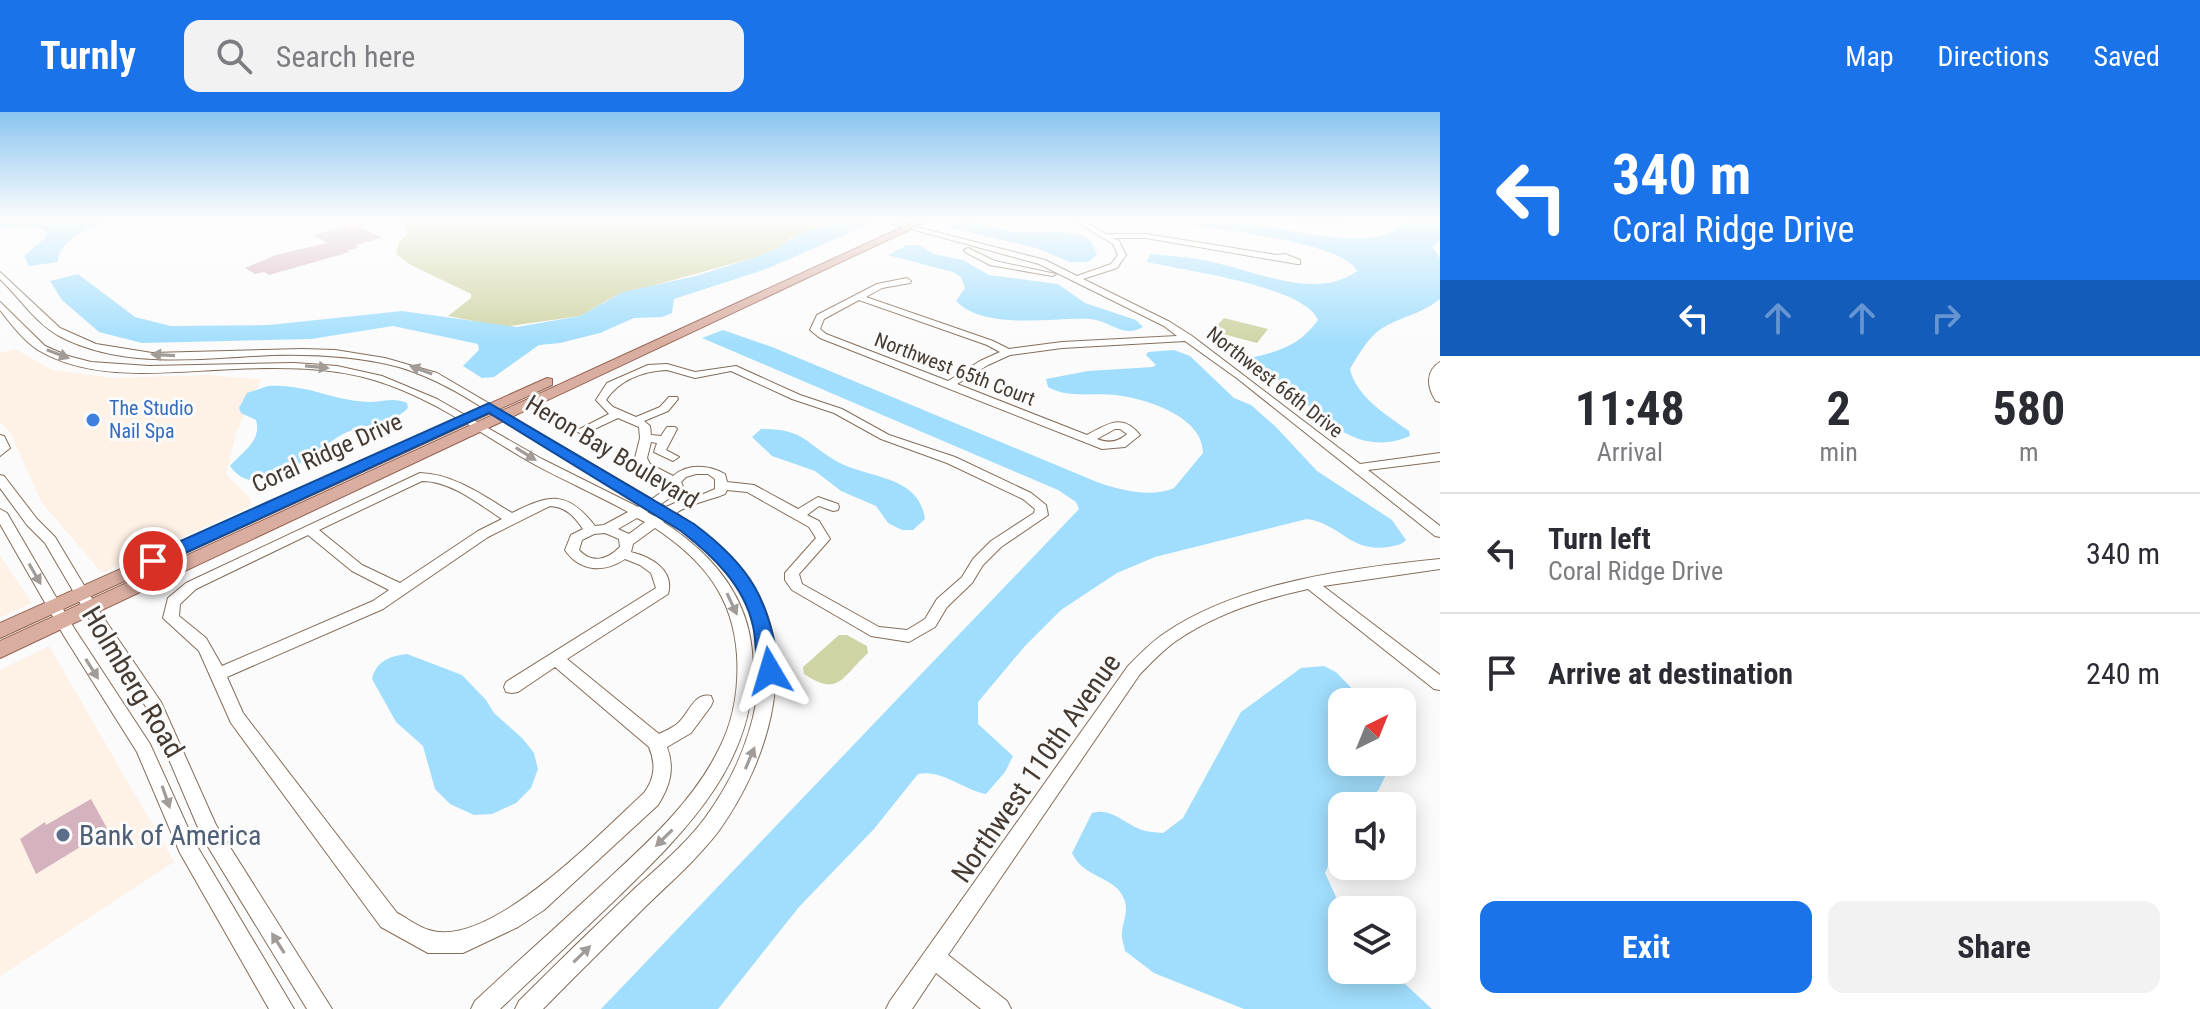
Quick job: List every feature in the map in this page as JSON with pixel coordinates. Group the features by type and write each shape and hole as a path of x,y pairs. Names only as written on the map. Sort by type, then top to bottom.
{"main road":[{"path":"684,326 823,262"},
{"name":"Coral Ridge Drive","path":"474,422 489,408 684,326"},
{"name":"Coral Ridge Drive","path":"0,650 58,613 474,422 503,416 684,326"},
{"name":"Coral Ridge Drive","path":"0,631 58,613"}],"street":[{"name":"Northwest 66th Drive","path":"991,262 1076,279"},
{"name":"Northwest 66th Drive","path":"1013,262 1055,275"},
{"path":"1019,264 1023,262"},
{"name":"Northwest 66th Drive","path":"1038,262 1135,306 1190,338 1440,533"},
{"path":"1076,279 1118,262"},
{"name":"Heron Bay Boulevard","path":"3,281 52,327 92,346 175,356 299,352 372,357 433,375 503,416 652,514 699,555 718,577 740,623 747,680 742,710 731,744 701,796 673,829 483,1009"},
{"path":"859,297 885,284 907,281"},
{"path":"859,297 1008,352"},
{"name":"Northwest 65th Court","path":"859,297 820,317 815,326 823,336 1088,439"},
{"name":"Heron Bay Boulevard","path":"0,305 41,347 71,359 146,368 260,365 339,370 408,387 474,422 540,463 652,514 713,547 734,568 763,625 769,653 768,695 763,721 744,772 712,824 695,844 527,1009"},
{"path":"949,385 1008,352 1049,346 1190,338"},
{"path":"1440,365 1432,380 1440,399"},
{"path":"694,499 680,494 674,485 645,466 641,458 646,438 644,426 603,405 601,400 611,385 635,372 657,366 695,375 732,368 796,397 838,411 885,437 951,460 1027,496 1041,508 1041,515 996,544 978,562 967,580 942,603 930,623 909,636 876,632 797,587 792,573 823,539 814,524 750,488 724,486"},
{"path":"637,420 664,409 673,399"},
{"path":"582,431 617,414"},
{"path":"671,429 660,452 673,457"},
{"path":"0,438 4,448 0,452"},
{"path":"646,438 664,440"},
{"path":"1357,468 1440,457"},
{"path":"724,486 716,495 694,499 652,514 607,529 591,530 576,538 573,544 575,556 581,561 599,564 625,548 652,514 674,485 688,471 703,470 717,474 724,486"},
{"path":"512,519 448,483 427,476 191,586 173,602 171,618 201,642 237,718 372,899 389,920 428,942 463,942 487,933 537,903 651,799 661,785 665,771 657,744 557,660"},
{"name":"Holmberg Road","path":"0,479 32,522 50,540 155,707 209,831 320,1009"},
{"path":"217,675 354,616 401,590 452,553 537,506 557,501 578,513 591,530"},
{"path":"798,515 818,501 833,507"},
{"name":"Holmberg Road","path":"0,513 58,613 144,749 187,847 282,1009"},
{"path":"309,529 357,568 401,590"},
{"path":"512,687 663,590 663,580 657,568 625,548 620,533 607,529"},
{"name":"Northwest 110th Avenue","path":"898,1009 1134,670 1150,654 1198,620 1242,603 1358,573 1440,564"},
{"path":"1311,584 1440,684"},
{"path":"657,744 685,728 705,701"},
{"path":"934,958 999,1009"}],"shaded area":[{"path":"15,349 52,370 114,378 206,375 261,379 236,433 226,474 250,498 251,506 102,573 42,503 10,432 0,422 0,353"},
{"path":"0,556 32,603 0,618"},
{"path":"49,646 174,862 0,976 0,670"}],"green space":[{"path":"406,262 739,262 615,296 580,316 503,327 448,316 471,298 471,294"},
{"path":"1224,318 1268,329 1257,343 1212,331"},
{"path":"839,635 847,635 867,646 868,653 845,677 833,684 816,681 804,674 803,667"}],"water":[{"path":"27,262 58,262 58,262 29,266"},
{"path":"741,262 783,262 674,299 672,313 662,317 634,318 600,333 539,345 494,377 482,378 463,366 479,350 478,344 393,326 311,339 142,343 99,332 62,300 50,281 78,274 135,317 171,326 269,325 402,311 517,327 580,316 623,292 696,276"},
{"path":"914,262 966,262 989,275 1058,284 1085,303 1136,320 1143,327 1129,331 1090,319 1020,320 984,316 956,301 965,288 961,277"},
{"path":"1147,262 1211,262 1305,284 1341,280 1357,271 1348,262 1440,262 1440,299 1377,332 1365,344 1350,369 1366,397 1409,431 1410,436 1389,442 1370,442 1336,428 1249,358 1279,350 1304,336 1318,320 1308,308 1291,298 1240,281"},
{"path":"723,330 772,347 1097,482 1146,493 1174,488 1203,453 1194,429 1183,419 1157,405 1116,395 1064,393 1048,387 1046,379 1088,371 1153,367 1156,365 1146,355 1148,352 1174,350 1190,356 1234,398 1251,405 1317,471 1392,520 1406,540 1389,547 1365,546 1329,526 1307,519 1155,557 1117,573 1061,610 1025,646 978,702 978,724 1013,756 1005,772 986,794 936,774 918,774 874,829 799,907 718,1009 601,1009 1079,509 1076,502 1058,490 702,338"},
{"path":"268,386 296,388 356,401 398,400 407,403 408,408 387,421 345,433 288,470 256,481 242,477 230,466 256,434 256,420 241,413 239,408 247,393"},
{"path":"761,429 796,434 838,462 903,486 921,505 925,519 913,530 902,530 888,523 876,506 841,491 815,471 772,456 752,437"},
{"path":"407,654 462,675 534,753 538,769 531,788 516,803 492,814 474,815 450,804 435,789 423,746 396,722 372,679 385,660"},
{"path":"1324,666 1336,672 1351,688 1328,688 1328,776 1385,776 1377,792 1328,792 1328,866 1325,873 1336,896 1328,896 1328,984 1405,984 1432,1009 1244,1009 1154,973 1125,951 1122,934 1126,908 1120,891 1084,868 1072,853 1092,813 1105,812 1142,830 1163,833 1183,818 1241,712 1301,668"}],"building":[{"path":"260,262 315,262 269,275 264,272 255,274 245,268"},
{"name":"Bank of America","path":"91,799 108,830 36,874 20,839 45,822 46,825"}],"place":[{"name":"The Studio Nail Spa","path":"93,420"},
{"name":"Bank of America","path":"63,835"}],"route":[{"path":"153,561 489,408 651,505 713,547 734,568 750,595 763,625 770,671"}]}
